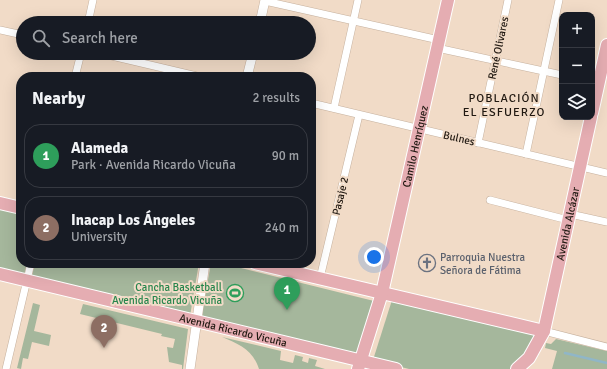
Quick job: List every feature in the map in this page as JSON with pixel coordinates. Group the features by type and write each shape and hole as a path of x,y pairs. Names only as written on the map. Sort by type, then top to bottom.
{"main road":[{"name":"Camilo Henríquez","path":"360,364 382,293 448,0"},
{"path":"595,82 607,45"},
{"name":"Avenida Alcázar","path":"544,331 590,120"},
{"path":"0,203 16,207"},
{"path":"283,268 544,331 531,354 517,369"},
{"name":"Avenida Ricardo Vicuña","path":"0,274 196,320 360,364 396,369"}],"street":[{"path":"90,16 93,0"},
{"path":"334,108 358,0"},
{"name":"René Olivares","path":"478,143 508,0"},
{"path":"526,154 559,0"},
{"path":"262,16 265,1 353,21 495,61 559,74"},
{"path":"0,30 16,33"},
{"path":"76,72 79,60"},
{"path":"129,60 180,72"},
{"path":"248,72 251,60"},
{"name":"Bulnes","path":"316,104 607,173"},
{"name":"Pasaje 2","path":"320,278 359,114"},
{"path":"490,200 569,217 607,222"},
{"path":"6,369 30,268"},
{"path":"190,369 204,268"},
{"path":"544,331 607,346"}],"green space":[{"path":"0,208 16,212 16,268 26,268 24,276 0,270"},
{"path":"34,268 198,268 190,316 31,279"},
{"path":"210,268 241,268 374,301 356,356 201,319"},
{"path":"392,300 537,334 529,351 512,369 409,369 373,360"},
{"path":"33,303 40,305 34,331 51,335 49,346 32,342 28,359 23,358 21,369 17,368"},
{"path":"83,304 188,329 183,369 182,365 169,362 167,347 173,348 175,339 161,336 162,334 80,314"},
{"path":"222,337 281,351 280,360 293,363 295,355 303,357 302,361 308,363 309,358 317,360 315,366 325,369 259,369 253,357 245,348"},
{"path":"556,339 607,351 607,369 552,369 557,351 545,348 546,343 551,344"}],"waterway":[{"path":"565,353 607,363"}],"place":[{"name":"Parroquia Nuestra Señora de Fátima","path":"427,263"},
{"name":"Cancha Basketball Avenida Ricardo Vicuña","path":"235,293"},
{"name":"Alameda","path":"287,310"},
{"name":"Inacap Los Ángeles","path":"104,348"}],"district":[{"name":"POBLACIÓN EL ESFUERZO","path":"504,105"}]}
